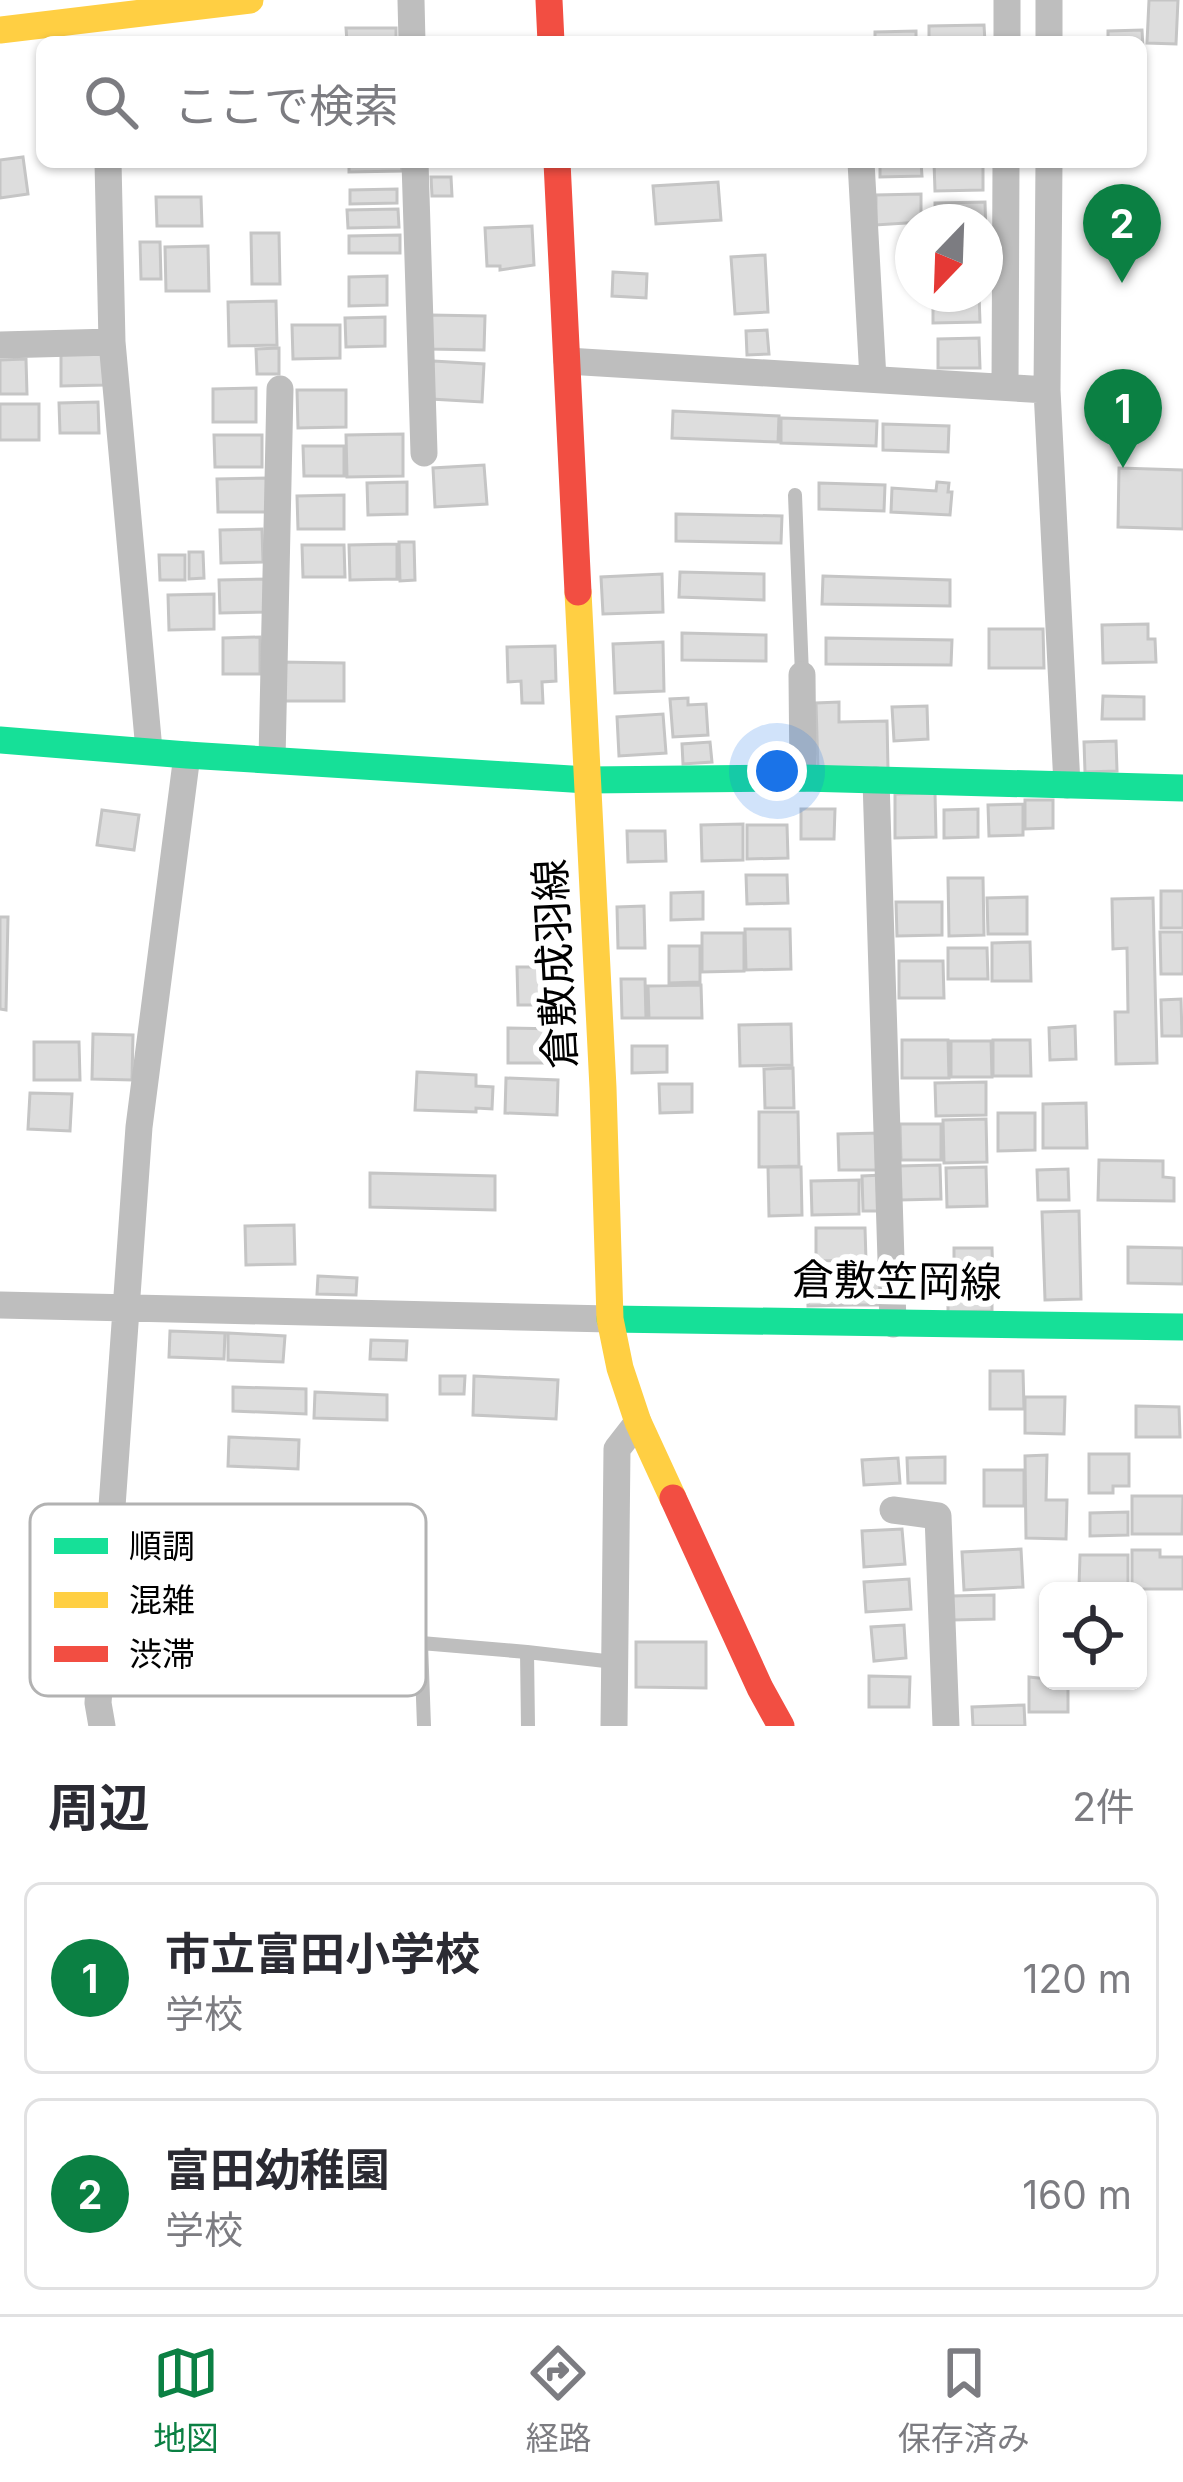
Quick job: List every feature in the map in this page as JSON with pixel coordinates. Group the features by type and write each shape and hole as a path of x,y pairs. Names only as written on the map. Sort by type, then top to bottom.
{"main road":[{"path":"0,31 250,0"},
{"path":"549,0 551,36"},
{"name":"倉敷成羽線","path":"557,168 610,1318 638,1422 781,1726"},
{"path":"0,740 587,779 803,778 1183,788"},
{"name":"倉敷笠岡線","path":"610,1318 1183,1327"}],"street":[{"path":"411,0 412,36"},
{"path":"1007,0 1007,36"},
{"path":"1049,0 1049,36"},
{"path":"108,168 112,342 148,750"},
{"path":"416,168 424,453"},
{"path":"861,168 873,380"},
{"path":"1005,387 1006,168"},
{"path":"1048,168 1047,390 1067,785"},
{"path":"0,345 112,342"},
{"path":"567,361 1047,390"},
{"path":"272,760 280,389"},
{"path":"802,675 803,778"},
{"path":"113,1504 139,1127 187,754"},
{"path":"876,780 893,1324"},
{"path":"0,1305 610,1318"},
{"path":"614,1726 617,1449 638,1422"},
{"path":"893,1510 938,1516 946,1726"},
{"path":"98,1696 102,1726"}],"lane":[{"path":"795,495 802,675"},
{"path":"426,1643 614,1662"},
{"path":"526,1652 528,1726"},
{"path":"423,1696 424,1726"}],"building":[{"path":"1149,0 1178,0 1176,44 1147,43"},
{"path":"984,25 985,36 929,36 929,26"},
{"path":"346,28 396,28 396,36 347,36"},
{"path":"1142,30 1142,36 1108,36 1108,31"},
{"path":"916,31 916,36 875,36 875,32"},
{"path":"23,157 28,194 0,198 0,160"},
{"path":"349,168 402,171 349,172"},
{"path":"880,168 921,168 922,176 880,177"},
{"path":"934,168 983,168 983,190 935,191"},
{"path":"431,177 451,177 452,196 432,196"},
{"path":"718,182 721,220 656,224 653,186"},
{"path":"397,189 397,203 350,204 350,190"},
{"path":"921,194 921,204 895,204 895,224 876,225 876,195"},
{"path":"156,197 201,197 202,226 157,226"},
{"path":"398,209 399,227 348,228 347,210"},
{"path":"532,226 534,265 500,270 500,266 487,266 485,228"},
{"path":"251,233 279,233 280,284 252,284"},
{"path":"400,235 400,253 349,253 349,236"},
{"path":"140,242 160,242 161,279 141,279"},
{"path":"208,246 209,291 166,291 165,247"},
{"path":"765,255 768,312 735,314 731,257"},
{"path":"613,272 647,274 646,298 612,296"},
{"path":"387,276 387,305 349,306 349,277"},
{"path":"276,301 277,345 229,346 228,302"},
{"path":"933,312 980,312 980,322 933,323"},
{"path":"430,315 485,316 484,350 429,349"},
{"path":"385,317 385,346 346,347 345,318"},
{"path":"292,325 340,325 340,358 293,359"},
{"path":"767,330 769,354 747,355 746,331"},
{"path":"979,338 980,368 938,368 938,339"},
{"path":"279,348 279,374 257,374 256,349"},
{"path":"103,352 104,385 61,386 61,353"},
{"path":"26,359 27,394 0,394 0,360"},
{"path":"433,361 484,364 482,402 431,399"},
{"path":"256,388 256,422 213,422 213,389"},
{"path":"297,390 346,390 346,427 298,428"},
{"path":"98,402 99,433 60,433 59,403"},
{"path":"0,404 39,404 39,440 0,440"},
{"path":"673,411 779,416 778,442 672,438"},
{"path":"781,418 877,421 876,446 781,443"},
{"path":"883,424 949,426 948,452 883,450"},
{"path":"403,434 403,476 347,477 346,435"},
{"path":"214,435 262,435 262,467 215,467"},
{"path":"303,446 344,446 344,476 304,476"},
{"path":"484,465 487,504 435,507 433,468"},
{"path":"1119,468 1183,470 1183,529 1118,527"},
{"path":"268,478 269,512 218,512 217,479"},
{"path":"407,482 407,514 368,515 367,483"},
{"path":"937,482 949,483 950,515 891,512 892,488 936,491"},
{"path":"819,483 885,485 884,511 819,509"},
{"path":"344,495 344,529 298,529 297,496"},
{"path":"676,514 782,516 781,543 676,541"},
{"path":"262,529 263,562 221,563 220,530"},
{"path":"399,542 414,542 415,580 400,581"},
{"path":"397,544 397,579 350,580 349,545"},
{"path":"302,545 344,545 345,577 303,577"},
{"path":"189,552 203,552 204,578 189,579"},
{"path":"159,555 185,555 185,580 160,580"},
{"path":"680,572 764,574 764,600 679,597"},
{"path":"662,574 663,612 603,614 601,577"},
{"path":"823,576 950,580 950,606 822,604"},
{"path":"269,579 270,612 220,613 219,580"},
{"path":"214,594 214,629 169,630 168,595"},
{"path":"1148,624 1148,639 1155,639 1156,662 1103,663 1102,625"},
{"path":"989,629 1043,629 1044,668 989,668"},
{"path":"682,633 766,635 766,661 682,660"},
{"path":"260,637 260,674 223,674 223,638"},
{"path":"826,638 952,640 951,665 826,664"},
{"path":"663,642 664,691 615,693 613,644"},
{"path":"555,646 556,681 542,682 543,703 522,703 521,681 508,682 507,647"},
{"path":"279,662 344,663 344,701 279,701"},
{"path":"1103,696 1144,697 1144,719 1102,719"},
{"path":"688,698 688,705 706,704 708,735 673,737 670,699"},
{"path":"839,702 839,722 887,721 888,769 818,770 816,703"},
{"path":"927,706 928,739 894,741 892,707"},
{"path":"663,714 666,753 619,756 617,717"},
{"path":"1116,741 1117,771 1085,772 1084,742"},
{"path":"710,742 712,762 683,764 682,744"},
{"path":"935,793 936,837 895,838 895,794"},
{"path":"1025,800 1053,800 1053,828 1025,829"},
{"path":"1023,804 1023,835 989,836 988,805"},
{"path":"801,809 835,809 834,839 801,839"},
{"path":"978,809 978,837 944,838 944,810"},
{"path":"102,810 139,815 134,850 97,845"},
{"path":"743,824 743,860 702,861 701,825"},
{"path":"747,825 787,825 788,858 747,859"},
{"path":"627,831 665,831 666,861 628,862"},
{"path":"746,875 787,875 788,903 747,904"},
{"path":"948,878 983,878 984,935 949,936"},
{"path":"1161,891 1183,891 1183,928 1161,928"},
{"path":"703,892 703,919 671,920 671,893"},
{"path":"1027,897 1027,934 988,934 987,898"},
{"path":"1153,898 1157,1063 1116,1064 1115,1012 1128,1012 1127,948 1113,949 1112,899"},
{"path":"896,902 942,902 942,935 897,936"},
{"path":"644,906 645,948 618,948 617,907"},
{"path":"0,917 8,917 6,1010 0,1009"},
{"path":"745,929 790,929 791,969 746,970"},
{"path":"1160,932 1183,932 1183,974 1161,974"},
{"path":"702,933 744,933 744,971 702,972"},
{"path":"1030,942 1031,981 992,981 992,943"},
{"path":"669,946 700,946 700,982 669,983"},
{"path":"948,948 987,948 988,979 948,979"},
{"path":"899,961 943,961 944,998 899,998"},
{"path":"517,967 541,967 542,1005 518,1005"},
{"path":"621,979 645,979 646,1018 622,1018"},
{"path":"701,985 702,1018 649,1018 648,986"},
{"path":"1181,999 1182,1036 1162,1036 1161,1000"},
{"path":"791,1024 792,1065 740,1066 739,1025"},
{"path":"1075,1026 1076,1059 1050,1060 1049,1028"},
{"path":"508,1028 560,1029 559,1063 508,1063"},
{"path":"93,1034 133,1035 132,1080 92,1079"},
{"path":"902,1040 948,1040 949,1078 902,1078"},
{"path":"993,1040 1030,1040 1031,1076 993,1076"},
{"path":"951,1041 991,1041 992,1077 951,1077"},
{"path":"34,1042 79,1042 80,1080 34,1080"},
{"path":"632,1046 667,1046 667,1072 632,1073"},
{"path":"793,1068 794,1108 765,1108 764,1069"},
{"path":"417,1072 476,1075 476,1086 493,1087 492,1109 415,1110"},
{"path":"506,1078 558,1080 557,1115 505,1113"},
{"path":"986,1082 986,1115 936,1116 935,1083"},
{"path":"659,1084 692,1084 692,1112 660,1113"},
{"path":"30,1093 72,1094 70,1131 28,1129"},
{"path":"1086,1103 1087,1148 1043,1148 1043,1104"},
{"path":"759,1112 798,1112 799,1166 759,1167"},
{"path":"998,1113 1035,1113 1035,1150 998,1151"},
{"path":"986,1119 987,1162 944,1163 943,1120"},
{"path":"900,1124 941,1124 941,1160 901,1160"},
{"path":"880,1133 881,1170 839,1170 838,1134"},
{"path":"1099,1160 1163,1161 1163,1177 1174,1178 1174,1201 1098,1200"},
{"path":"940,1165 941,1199 900,1200 899,1166"},
{"path":"768,1167 801,1167 802,1215 769,1216"},
{"path":"986,1167 987,1206 947,1207 946,1168"},
{"path":"1068,1169 1069,1200 1038,1200 1037,1170"},
{"path":"370,1173 495,1176 495,1210 370,1207"},
{"path":"882,1175 883,1211 863,1211 862,1176"},
{"path":"859,1180 859,1214 812,1215 811,1181"},
{"path":"1079,1211 1081,1299 1045,1300 1042,1212"},
{"path":"294,1225 295,1264 246,1265 245,1226"},
{"path":"816,1228 865,1228 866,1260 816,1261"},
{"path":"1128,1247 1183,1248 1183,1284 1128,1283"},
{"path":"954,1248 992,1248 993,1281 954,1282"},
{"path":"850,1272 850,1305 808,1306 807,1273"},
{"path":"318,1276 357,1278 356,1295 317,1294"},
{"path":"885,1277 885,1305 851,1305 850,1278"},
{"path":"948,1287 992,1287 992,1311 948,1312"},
{"path":"170,1331 225,1333 224,1359 169,1357"},
{"path":"228,1333 285,1336 283,1362 228,1360"},
{"path":"371,1340 407,1341 406,1360 370,1359"},
{"path":"990,1371 1023,1371 1024,1409 990,1409"},
{"path":"440,1376 465,1376 464,1394 440,1394"},
{"path":"474,1376 558,1380 556,1419 473,1415"},
{"path":"233,1387 306,1389 306,1414 233,1411"},
{"path":"315,1392 387,1395 387,1420 314,1418"},
{"path":"1025,1397 1065,1397 1064,1434 1025,1433"},
{"path":"1136,1406 1179,1407 1180,1437 1136,1437"},
{"path":"229,1437 299,1440 298,1469 228,1466"},
{"path":"1089,1454 1129,1454 1129,1486 1113,1486 1113,1493 1089,1493"},
{"path":"1047,1455 1046,1500 1067,1500 1066,1539 1026,1538 1025,1456"},
{"path":"945,1457 945,1483 908,1483 907,1458"},
{"path":"898,1458 900,1483 864,1485 862,1460"},
{"path":"984,1470 1024,1470 1024,1506 984,1506"},
{"path":"1132,1496 1183,1496 1182,1534 1132,1534"},
{"path":"1128,1512 1128,1535 1090,1536 1090,1513"},
{"path":"902,1529 905,1564 864,1567 862,1531"},
{"path":"1021,1549 1023,1587 964,1590 962,1552"},
{"path":"1132,1550 1160,1550 1160,1557 1183,1557 1183,1589 1147,1589 1147,1582 1132,1582"},
{"path":"1080,1555 1128,1555 1128,1582 1079,1582"},
{"path":"909,1579 911,1609 866,1612 864,1582"},
{"path":"994,1595 994,1619 953,1620 952,1596"},
{"path":"904,1625 906,1658 874,1661 871,1627"},
{"path":"636,1642 706,1642 706,1688 636,1687"},
{"path":"869,1676 910,1677 909,1707 869,1707"},
{"path":"1029,1677 1039,1678 1039,1690 1068,1690 1068,1712 1029,1712"},
{"path":"1024,1705 1025,1726 973,1726 972,1707"}],"traffic: fast":[{"path":"0,740 587,780 803,778 1183,788"},
{"path":"610,1319 1183,1327"}],"traffic: slow":[{"path":"0,30 250,0"},
{"path":"578,592 610,1319 638,1422 673,1498"}],"traffic: jam":[{"path":"549,0 551,36"},
{"path":"557,168 578,592"},
{"path":"673,1498 781,1726"}],"place":[{"name":"富田幼稚園","path":"1122,283"},
{"name":"市立富田小学校","path":"1123,468"}]}
